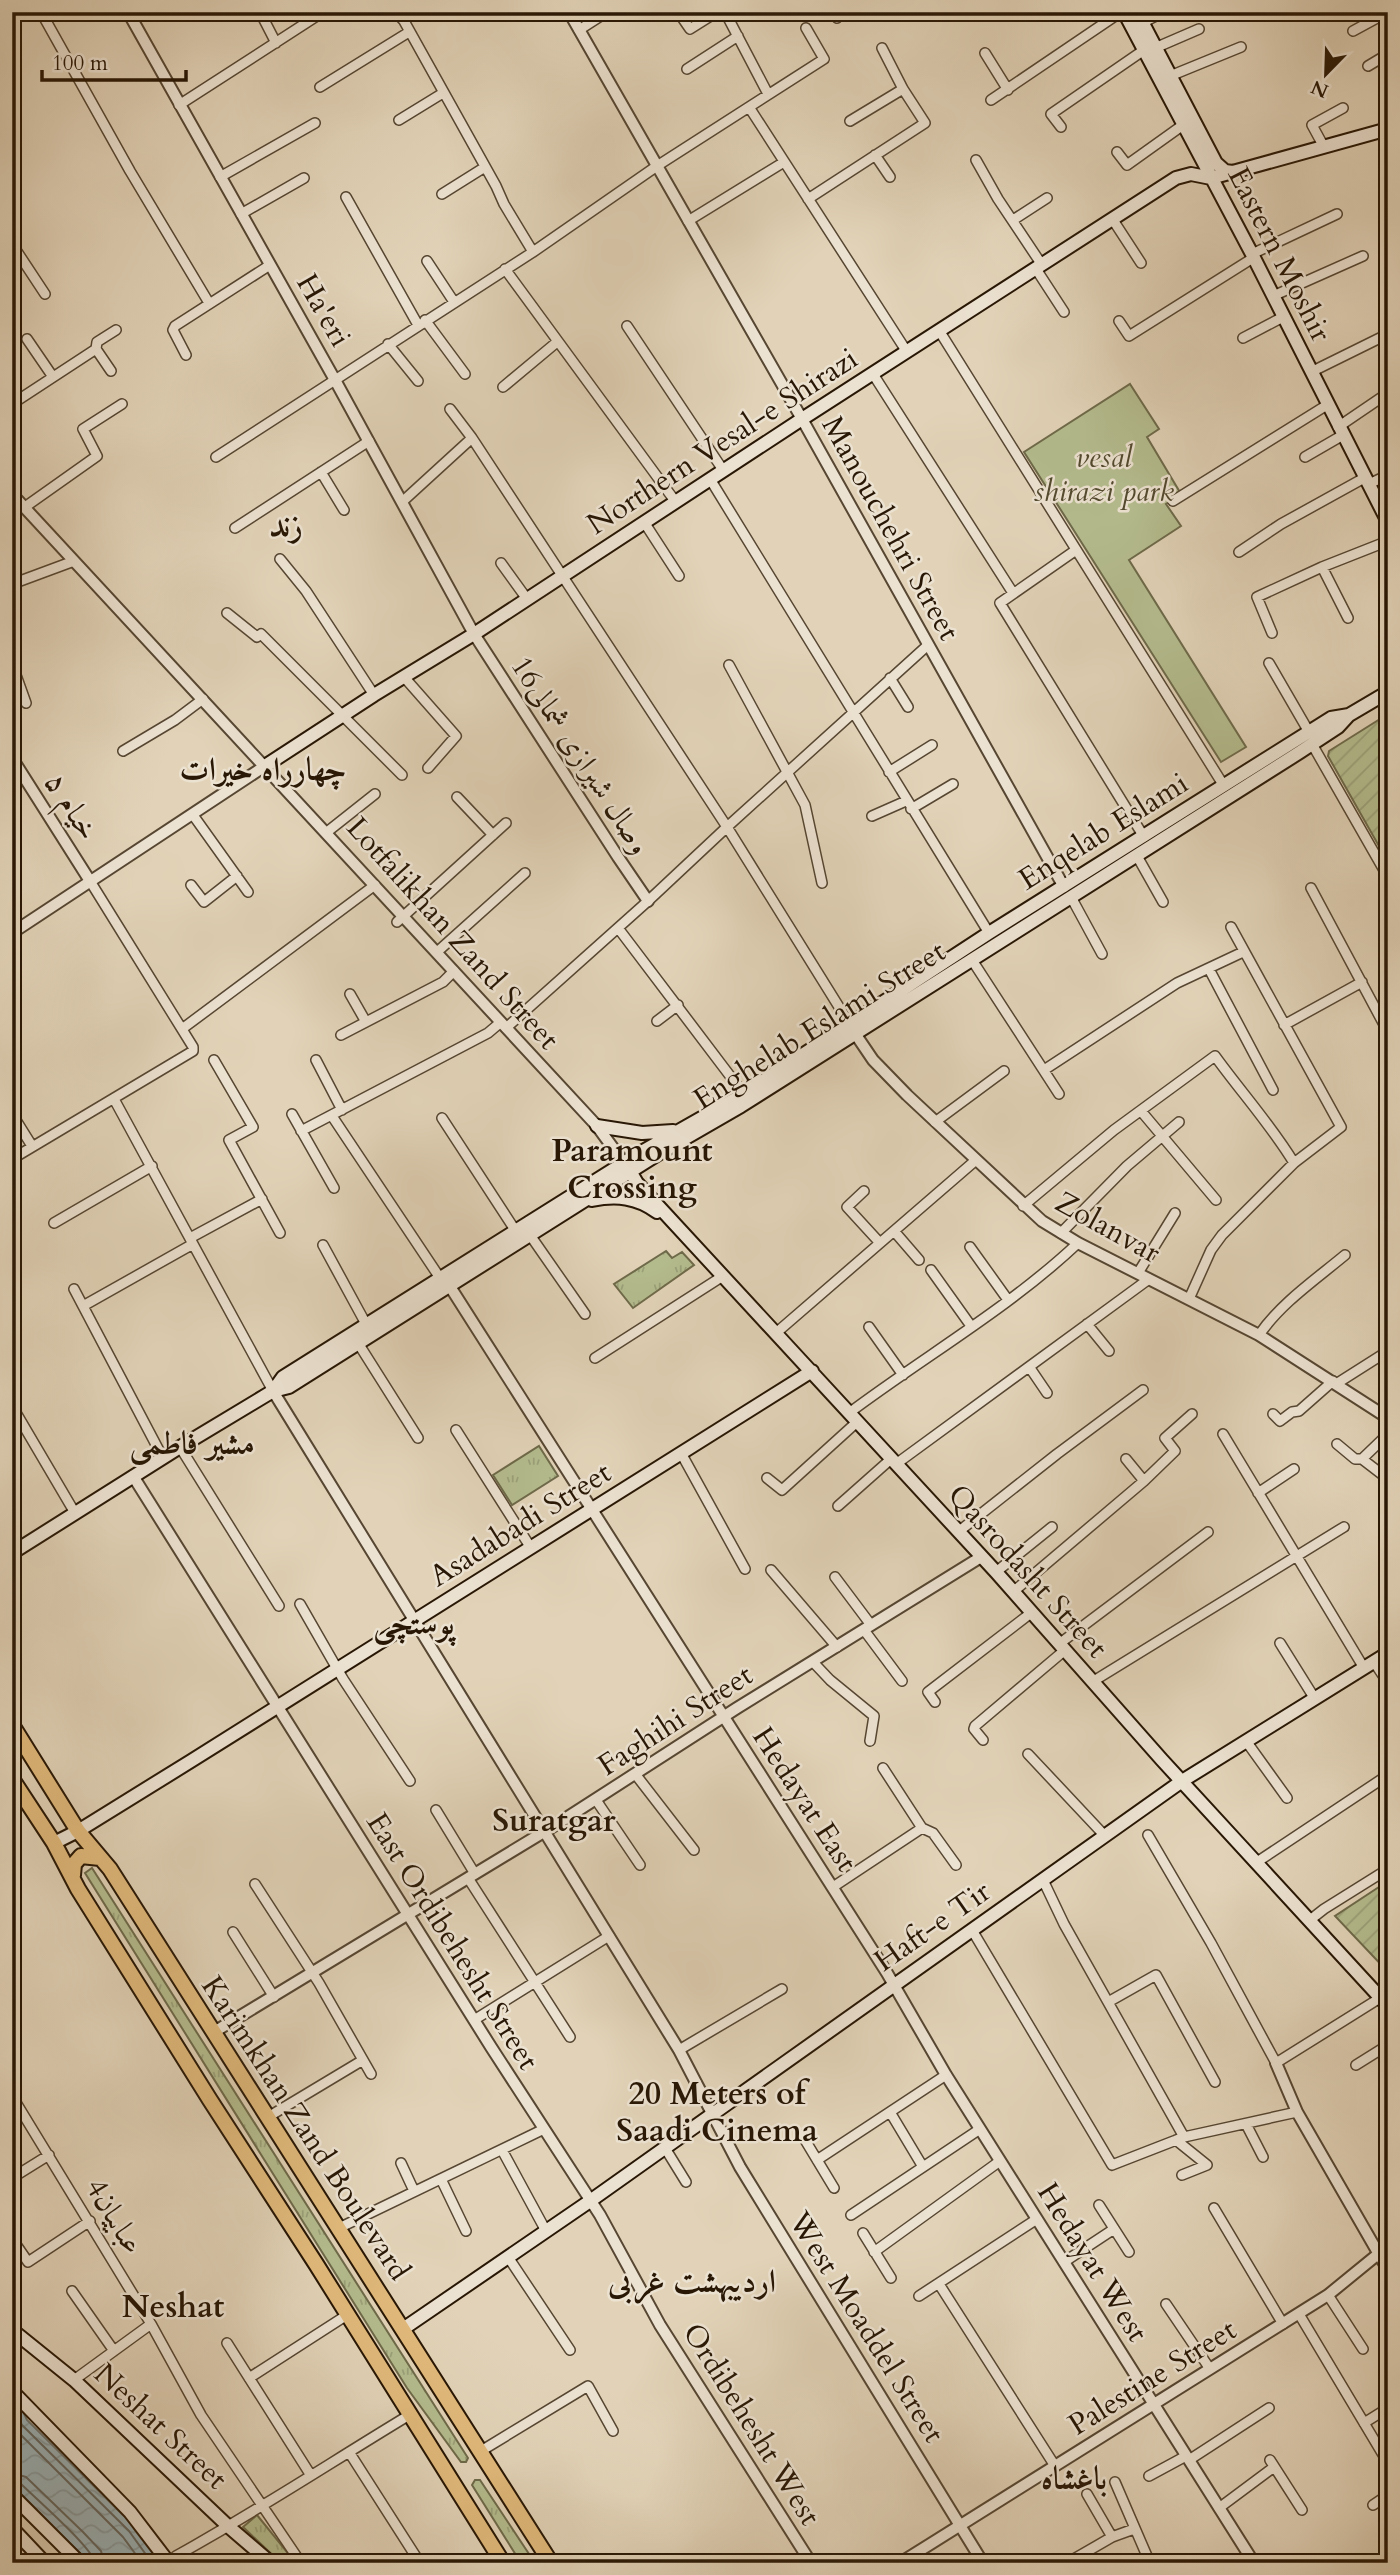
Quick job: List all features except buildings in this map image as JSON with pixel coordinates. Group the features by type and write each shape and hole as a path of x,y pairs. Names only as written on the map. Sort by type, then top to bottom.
{"main road":[{"name":"Eastern Moshir","path":"1131,16 1184,125 1388,522"},
{"name":"Eastern Moshir","path":"1149,49 1170,76 1216,163 1225,171 1233,172"},
{"name":"Northern Vesal-e Shirazi","path":"265,766 527,600 675,501 1177,178 1191,174 1211,178 1388,130"},
{"name":"Enqelab Eslami","path":"852,1028 989,933 1068,892 1144,837 1224,786 1310,738 1331,718 1349,715 1388,692"},
{"name":"Enghelab Eslami Street","path":"273,1391 283,1377 366,1324 530,1235 581,1202 677,1131 972,960 1068,892 1137,856 1310,738"},
{"name":"Enghelab Eslami Street","path":"12,1553 180,1447 273,1391 289,1387 358,1343 515,1230 628,1167 852,1028"},
{"path":"597,1126 642,1133 677,1131"},
{"name":"Qasrodasht Street","path":"628,1167 637,1183 996,1572 1092,1682 1386,2003"},
{"path":"581,1202 612,1196 625,1197 649,1205 677,1225"},
{"name":"Asadabadi Street","path":"54,1843 78,1831 812,1371"},
{"name":"Haft-e Tir","path":"403,2329 590,2201 1182,1781 1388,1653"},
{"name":"Karimkhan Zand Boulevard","path":"12,1725 78,1831 100,1858 214,2032 551,2563"},
{"path":"12,1779 54,1843 78,1889 203,2089 503,2563"},
{"path":"73,1875 74,1864 80,1856 100,1858"},
{"name":"Neshat Street","path":"12,2330 74,2380 229,2527 271,2563"},
{"path":"12,2391 173,2559"},
{"path":"12,2495 80,2563"},
{"path":"12,2528 45,2563"}],"street":[{"path":"41,12 130,171 209,303"},
{"name":"Ha'eri","path":"128,12 474,634"},
{"path":"260,12 276,43"},
{"path":"180,105 276,43 312,15 323,12"},
{"path":"414,12 401,16 533,252"},
{"name":"Manouchehri Street","path":"569,12 1068,892"},
{"path":"579,30 607,12"},
{"path":"681,16 690,29 717,12"},
{"path":"725,12 768,94"},
{"path":"991,100 1131,16 1164,12"},
{"path":"1353,31 1388,12"},
{"path":"216,457 533,252 657,166 824,60 806,28"},
{"path":"1061,127 1051,114 1149,49 1199,29"},
{"path":"320,87 409,32"},
{"path":"687,69 738,36"},
{"path":"1170,76 1241,47"},
{"path":"808,199 925,123 881,48"},
{"path":"985,53 1008,90"},
{"path":"1368,66 1388,54"},
{"path":"850,121 903,89"},
{"path":"399,120 443,93"},
{"path":"749,107 907,352"},
{"path":"1324,147 1312,125 1343,108"},
{"path":"220,177 315,123"},
{"path":"1117,152 1127,165 1184,125"},
{"path":"875,155 890,177"},
{"path":"976,160 1064,312"},
{"path":"688,221 784,162"},
{"path":"442,194 485,167"},
{"path":"241,214 304,178"},
{"path":"346,197 421,323 465,374"},
{"path":"1013,220 1047,198"},
{"path":"1119,321 1129,336 1252,256 1338,214"},
{"path":"1113,220 1142,262"},
{"path":"12,244 45,294"},
{"path":"1273,296 1363,256"},
{"path":"427,261 454,302"},
{"path":"186,355 174,328 270,265"},
{"path":"505,269 675,501"},
{"path":"1243,338 1283,317"},
{"path":"627,326 723,470"},
{"path":"111,371 96,349 97,342 116,330"},
{"path":"940,332 1224,786"},
{"path":"1311,372 1388,334"},
{"path":"27,339 53,377"},
{"path":"503,387 557,342"},
{"path":"388,344 418,381"},
{"path":"12,404 96,349"},
{"path":"873,374 1013,593"},
{"path":"1305,457 1388,393"},
{"path":"25,507 97,456 83,429 122,404"},
{"path":"1174,501 1327,405"},
{"path":"450,409 472,438 727,827 852,1028"},
{"path":"402,502 472,438"},
{"path":"235,528 369,441"},
{"path":"321,472 344,510"},
{"path":"1238,552 1281,524 1368,481 1388,475"},
{"path":"710,479 989,933"},
{"name":"Lotfalikhan Zand Street","path":"12,494 327,832 375,885 400,919 437,953 597,1126 628,1167"},
{"path":"644,522 680,576"},
{"path":"1272,633 1257,597 1388,541"},
{"path":"1076,550 1000,603 1144,837"},
{"path":"279,559 306,591 374,695"},
{"path":"12,584 74,561"},
{"path":"501,563 527,600"},
{"path":"1322,567 1348,618"},
{"path":"227,613 257,637 261,634 402,775"},
{"name":"وصال شیرازی شمالی16","path":"474,634 610,846 649,901"},
{"path":"301,1131 503,1025 649,901 928,645"},
{"path":"1269,663 1388,877"},
{"path":"12,664 26,703"},
{"path":"729,665 805,805 822,883"},
{"path":"404,677 456,736 428,768"},
{"path":"890,678 908,706"},
{"path":"123,751 175,720 203,699"},
{"path":"888,772 932,745"},
{"name":"۵ خیام","path":"12,758 90,881"},
{"path":"12,933 265,766"},
{"path":"872,816 909,805 953,785"},
{"path":"327,832 375,794"},
{"path":"457,797 493,835"},
{"path":"193,815 248,892"},
{"path":"400,919 506,823"},
{"path":"1137,856 1163,902"},
{"path":"437,953 525,873"},
{"path":"191,885 204,902 237,876"},
{"path":"12,1159 193,1051 90,881"},
{"path":"182,1029 375,885"},
{"path":"1311,888 1388,1032"},
{"path":"1068,892 1102,954"},
{"path":"1189,1299 1218,1240 1294,1163 1341,1127 1231,927"},
{"path":"618,928 743,1094"},
{"path":"1044,1070 1177,983 1243,952"},
{"path":"972,960 1059,1094"},
{"path":"1209,969 1273,1090"},
{"path":"341,1035 443,982 454,971"},
{"path":"1284,1024 1363,982"},
{"path":"350,994 366,1022"},
{"path":"657,1021 678,1005"},
{"name":"Zolanvar","path":"852,1028 873,1060 1023,1206 1078,1243 1259,1335 1388,1418"},
{"path":"1023,1206 1141,1111 1215,1056 1251,1105 1276,1133 1294,1163"},
{"path":"214,1060 253,1127 229,1140 280,1233"},
{"path":"316,1060 342,1110"},
{"path":"935,1122 1004,1071"},
{"path":"114,1099 273,1391"},
{"path":"1141,1111 1216,1200"},
{"path":"12,1114 32,1146"},
{"path":"292,1115 334,1188"},
{"path":"332,1116 445,1281"},
{"path":"442,1118 515,1230"},
{"path":"1061,1233 1127,1167 1179,1122"},
{"path":"776,1333 976,1160"},
{"path":"54,1223 152,1166"},
{"path":"864,1191 847,1207 880,1242"},
{"path":"83,1306 262,1199"},
{"path":"1138,1273 1175,1213"},
{"path":"894,1231 919,1260"},
{"path":"530,1235 585,1314"},
{"path":"768,1478 782,1490 853,1417 903,1375 1008,1300 1078,1243"},
{"path":"323,1245 366,1324"},
{"path":"970,1247 1008,1300"},
{"path":"1259,1335 1279,1312 1345,1255"},
{"path":"931,1270 971,1326"},
{"path":"595,1358 723,1276"},
{"path":"838,1506 894,1462 1030,1368 1149,1279"},
{"name":"Hedayat East","path":"445,1281 895,1985"},
{"path":"74,1289 163,1458"},
{"path":"1087,1324 1109,1351"},
{"path":"869,1327 903,1375"},
{"path":"358,1343 418,1438"},
{"path":"1273,1414 1280,1421 1292,1412 1299,1411 1334,1382 1387,1353"},
{"path":"1030,1368 1047,1393"},
{"path":"958,1532 1143,1390"},
{"name":"West Moaddel Street","path":"273,1391 679,2050 740,2167 983,2563"},
{"path":"12,1406 75,1514"},
{"path":"1013,1592 1144,1481 1175,1451 1165,1438 1192,1415"},
{"path":"456,1430 531,1548"},
{"path":"1223,1434 1369,1665 1388,1682"},
{"path":"1362,1459 1388,1434"},
{"path":"1337,1444 1355,1459 1362,1459 1388,1479"},
{"path":"180,1447 279,1606"},
{"path":"681,1453 745,1569"},
{"path":"1126,1459 1144,1481"},
{"path":"1258,1493 1294,1469"},
{"name":"East Ordibehesht Street","path":"133,1476 590,2201"},
{"path":"996,1572 1052,1527"},
{"path":"1092,1682 1344,1527"},
{"path":"983,1740 974,1729 975,1726 1062,1647 1208,1532"},
{"name":"Faghihi Street","path":"214,2032 545,1832 981,1557"},
{"path":"771,1570 836,1647"},
{"path":"835,1577 902,1681"},
{"path":"300,1604 337,1668 410,1781"},
{"path":"935,1702 928,1692 1031,1613"},
{"path":"1280,1643 1315,1699"},
{"path":"813,1662 830,1680 874,1716 870,1741"},
{"path":"1246,1741 1287,1798"},
{"path":"1028,1754 1105,1836"},
{"path":"883,1768 922,1828 933,1833 956,1865"},
{"path":"636,1775 694,1850"},
{"path":"1257,1862 1388,1775"},
{"path":"596,1800 640,1866"},
{"path":"436,1810 504,1934 570,2037"},
{"path":"833,1887 922,1828"},
{"path":"1148,1835 1211,1942 1276,2063 1297,2112 1383,2249 1388,2270"},
{"path":"1310,1920 1388,1869"},
{"path":"1043,1880 1110,2001 1180,2138 1207,2165 1182,2175"},
{"path":"255,1884 313,1974 371,2074"},
{"path":"972,1930 1112,2165 1180,2138 1297,2112"},
{"path":"233,1932 274,1997"},
{"path":"474,2020 609,1936"},
{"path":"1110,2001 1156,1975 1215,2082"},
{"name":"Hedayat West","path":"895,1985 946,2075 1254,2563"},
{"path":"679,2050 782,1989"},
{"path":"1276,2063 1386,2003"},
{"path":"1356,2065 1388,2045"},
{"path":"268,2117 363,2060"},
{"path":"817,2160 946,2075"},
{"name":"عباییان4","path":"13,2100 90,2221 201,2415 301,2563"},
{"path":"890,2112 923,2167"},
{"path":"1245,2124 1263,2157"},
{"path":"339,2228 544,2129"},
{"path":"851,2215 980,2129"},
{"path":"802,2135 834,2188"},
{"path":"664,2148 686,2182"},
{"path":"502,2150 546,2231"},
{"path":"12,2178 49,2155"},
{"path":"874,2252 1000,2161"},
{"path":"401,2163 414,2191"},
{"path":"441,2179 466,2231"},
{"name":"Ordibehesht West","path":"590,2201 660,2325 811,2563"},
{"path":"1100,2205 1129,2252"},
{"path":"1214,2208 1283,2324"},
{"path":"919,2296 1037,2219"},
{"path":"18,2246 28,2262 90,2221"},
{"path":"1064,2262 1114,2229"},
{"path":"863,2233 891,2278"},
{"name":"Palestine Street","path":"900,2563 1299,2314 1328,2295 1383,2249"},
{"path":"508,2258 570,2350"},
{"path":"939,2284 1055,2466"},
{"path":"72,2291 114,2351"},
{"path":"1328,2295 1363,2349"},
{"path":"1166,2304 1210,2370"},
{"path":"1299,2314 1388,2463"},
{"path":"249,2378 347,2315"},
{"path":"74,2380 151,2324"},
{"path":"227,2343 310,2474"},
{"path":"481,2451 588,2386 613,2431"},
{"path":"1149,2476 1187,2458 1269,2408"},
{"path":"1364,2423 1388,2408"},
{"path":"173,2559 411,2414"},
{"path":"349,2452 420,2563"},
{"path":"1219,2508 1272,2463 1302,2510"},
{"path":"1115,2482 1150,2563"},
{"path":"1087,2494 1112,2537"},
{"path":"1373,2505 1388,2495"},
{"path":"1067,2563 1078,2560 1112,2537 1134,2529"}],"green space":[{"name":"vesal shirazi park","path":"1130,384 1159,429 1147,437 1181,494 1166,504 1181,526 1129,560 1246,747 1221,762 1024,452"},
{"path":"1388,714 1388,852 1384,855 1328,756 1329,751"},
{"path":"666,1251 672,1258 682,1252 694,1265 633,1308 614,1284"},
{"path":"539,1446 558,1476 512,1505 493,1475"},
{"path":"92,1868 468,2458 466,2462 461,2462 407,2388 85,1873"},
{"path":"1388,1881 1388,1972 1335,1916"},
{"path":"475,2480 480,2480 535,2563 521,2563 472,2485"},
{"path":"257,2515 291,2557 292,2563 281,2563 243,2527"}],"water":[{"path":"12,2398 20,2405 27,2420 135,2527 161,2563 90,2563 12,2486"}],"district":[{"name":"زند","path":"286,525"},
{"name":"چهارراه خیرات","path":"263,769"},
{"name":"Paramount Crossing","path":"632,1168"},
{"name":"مشیر فاطمی","path":"192,1443"},
{"name":"پوستچی","path":"414,1623"},
{"name":"Suratgar","path":"554,1820"},
{"name":"20 Meters of Saadi Cinema","path":"717,2112"},
{"name":"اردیبهشت غربی","path":"692,2281"},
{"name":"Neshat","path":"173,2306"},
{"name":"باغشاه","path":"1074,2478"}]}
